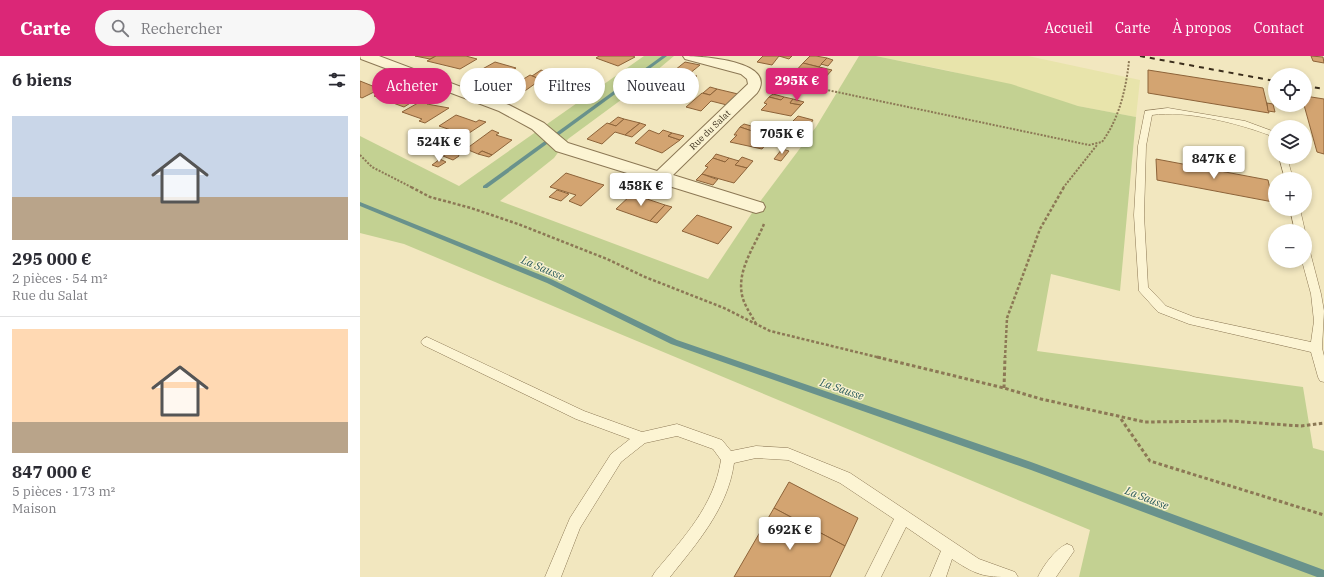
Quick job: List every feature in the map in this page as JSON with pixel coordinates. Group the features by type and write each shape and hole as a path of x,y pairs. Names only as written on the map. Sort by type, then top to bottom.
{"street":[{"path":"366,56 504,108 538,126 562,147 756,207"},
{"path":"690,56 750,73"},
{"name":"Rue du Salat","path":"661,177 752,90 754,78 750,73"}],"lane":[{"path":"1268,132 1245,123 1168,110 1148,113 1142,141 1139,215 1142,288 1162,309 1193,321 1316,348"},
{"path":"1309,268 1316,294 1320,321 1316,348 1324,377"},
{"path":"427,342 580,415 642,438"},
{"path":"553,577 575,523 616,458 642,438 677,430 717,444 728,458 725,480 704,523 660,577"},
{"path":"728,458 756,452 788,454 845,478 975,565 1010,577"},
{"path":"873,577 902,517"},
{"path":"938,577 949,548"},
{"path":"1046,577 1067,551"}],"path":[{"path":"1004,388 1007,318 1040,229 1062,189 1097,144 1106,138 1117,114 1129,61"},
{"path":"750,73 834,92 899,104 1068,142 1097,144"},
{"path":"360,156 372,167 430,197 471,208 533,230 724,308 770,331 802,340 1004,388 1041,399 1121,418 1145,422 1230,421 1301,426 1324,423"},
{"path":"756,207 765,215 766,221 742,270 741,285 743,299 756,325"},
{"path":"1121,418 1150,461 1324,515"}],"shaded area":[{"path":"876,56 1028,56 1140,80 1136,117 1078,106 950,71"}],"green space":[{"path":"644,56 674,56 660,68 627,68"},
{"path":"859,56 876,56 1011,84 1078,106 1136,117 1120,291 1051,274 1037,351 1303,387 1313,448 1324,451 1324,577 1079,577 1090,530 404,244 360,233 360,136 459,186 576,104 605,104 605,83 613,78 613,104 616,104 568,139 554,158 500,201 708,279 756,207 816,127"}],"building":[{"path":"415,56 436,56 430,59"},
{"path":"436,56 466,56 477,59 460,69 427,61"},
{"path":"599,56 635,57 618,66 596,58"},
{"path":"763,56 779,56 772,65 757,62"},
{"path":"779,56 792,56 789,59"},
{"path":"810,56 827,58 819,67 803,63"},
{"path":"1311,56 1323,57 1324,63 1313,61"},
{"path":"827,58 833,60 828,66 821,64"},
{"path":"495,62 516,68 484,68"},
{"path":"685,62 700,65 696,68 678,68"},
{"path":"803,63 832,70 823,80 794,73"},
{"path":"1148,70 1263,88 1269,113 1148,93"},
{"path":"530,75 534,77 534,84 526,90 526,77"},
{"path":"807,76 821,79 818,83 804,80"},
{"path":"360,81 372,86 372,93 362,98 360,97"},
{"path":"710,87 717,89 710,95 703,93"},
{"path":"717,89 738,94 727,105 711,101 701,111 686,107 689,104 699,104 699,96 702,93 710,95"},
{"path":"773,94 784,97 781,100 769,97"},
{"path":"769,97 781,100 784,97 793,99 790,103 801,105 791,116 761,110 767,104 764,103"},
{"path":"1312,97 1324,99 1324,154 1317,152 1312,134 1312,120 1308,120 1306,112 1312,112"},
{"path":"793,99 804,102 801,105 790,103"},
{"path":"396,104 409,104 404,107"},
{"path":"416,104 427,104 449,108 425,123 419,121 422,119 402,112"},
{"path":"456,115 476,122 479,120 486,122 466,135 439,126"},
{"path":"798,116 813,120 808,128 791,123"},
{"path":"618,117 624,119 616,126 609,124"},
{"path":"624,119 640,123 625,135 615,132 602,144 587,139 607,123 616,126"},
{"path":"640,123 646,125 632,137 625,135"},
{"path":"744,124 755,127 752,131 740,127"},
{"path":"794,124 805,127 803,129 792,127"},
{"path":"740,127 752,131 755,127 765,129 761,134 773,136 762,149 730,142 737,135 734,135"},
{"path":"765,129 776,132 773,136 761,134"},
{"path":"451,130 466,135 462,137 447,132"},
{"path":"492,130 499,133 496,135 512,140 492,155 482,151 478,154 466,149"},
{"path":"649,130 659,134 663,130 672,133 668,136 680,140 662,153 635,143"},
{"path":"672,133 684,136 680,140 668,136"},
{"path":"782,149 789,151 781,161 774,159"},
{"path":"451,151 459,156 453,160 443,156"},
{"path":"482,151 492,155 489,157 478,154"},
{"path":"716,154 729,158 725,162 713,158"},
{"path":"742,157 753,161 747,168 735,165"},
{"path":"713,158 725,162 729,158 739,161 735,165 747,168 734,183 702,174 708,167 705,166"},
{"path":"440,159 446,162 438,167 432,165"},
{"path":"1156,159 1268,180 1268,201 1157,180"},
{"path":"566,173 604,185 581,206 569,201 576,195 550,187"},
{"path":"702,174 718,179 713,185 696,180"},
{"path":"557,190 569,194 561,201 549,197"},
{"path":"632,194 665,205 650,221 616,209"},
{"path":"665,205 672,207 657,223 650,221"},
{"path":"697,215 732,227 718,244 682,231"},
{"path":"789,482 858,518 845,546 774,508"},
{"path":"774,508 845,546 830,577 734,577"}],"waterway":[{"path":"485,187 665,56"},
{"name":"La Sausse","path":"360,204 549,281 674,342 1031,466 1324,575"}],"railway":[{"path":"1140,56 1268,80"},
{"path":"1312,87 1324,89"}]}
